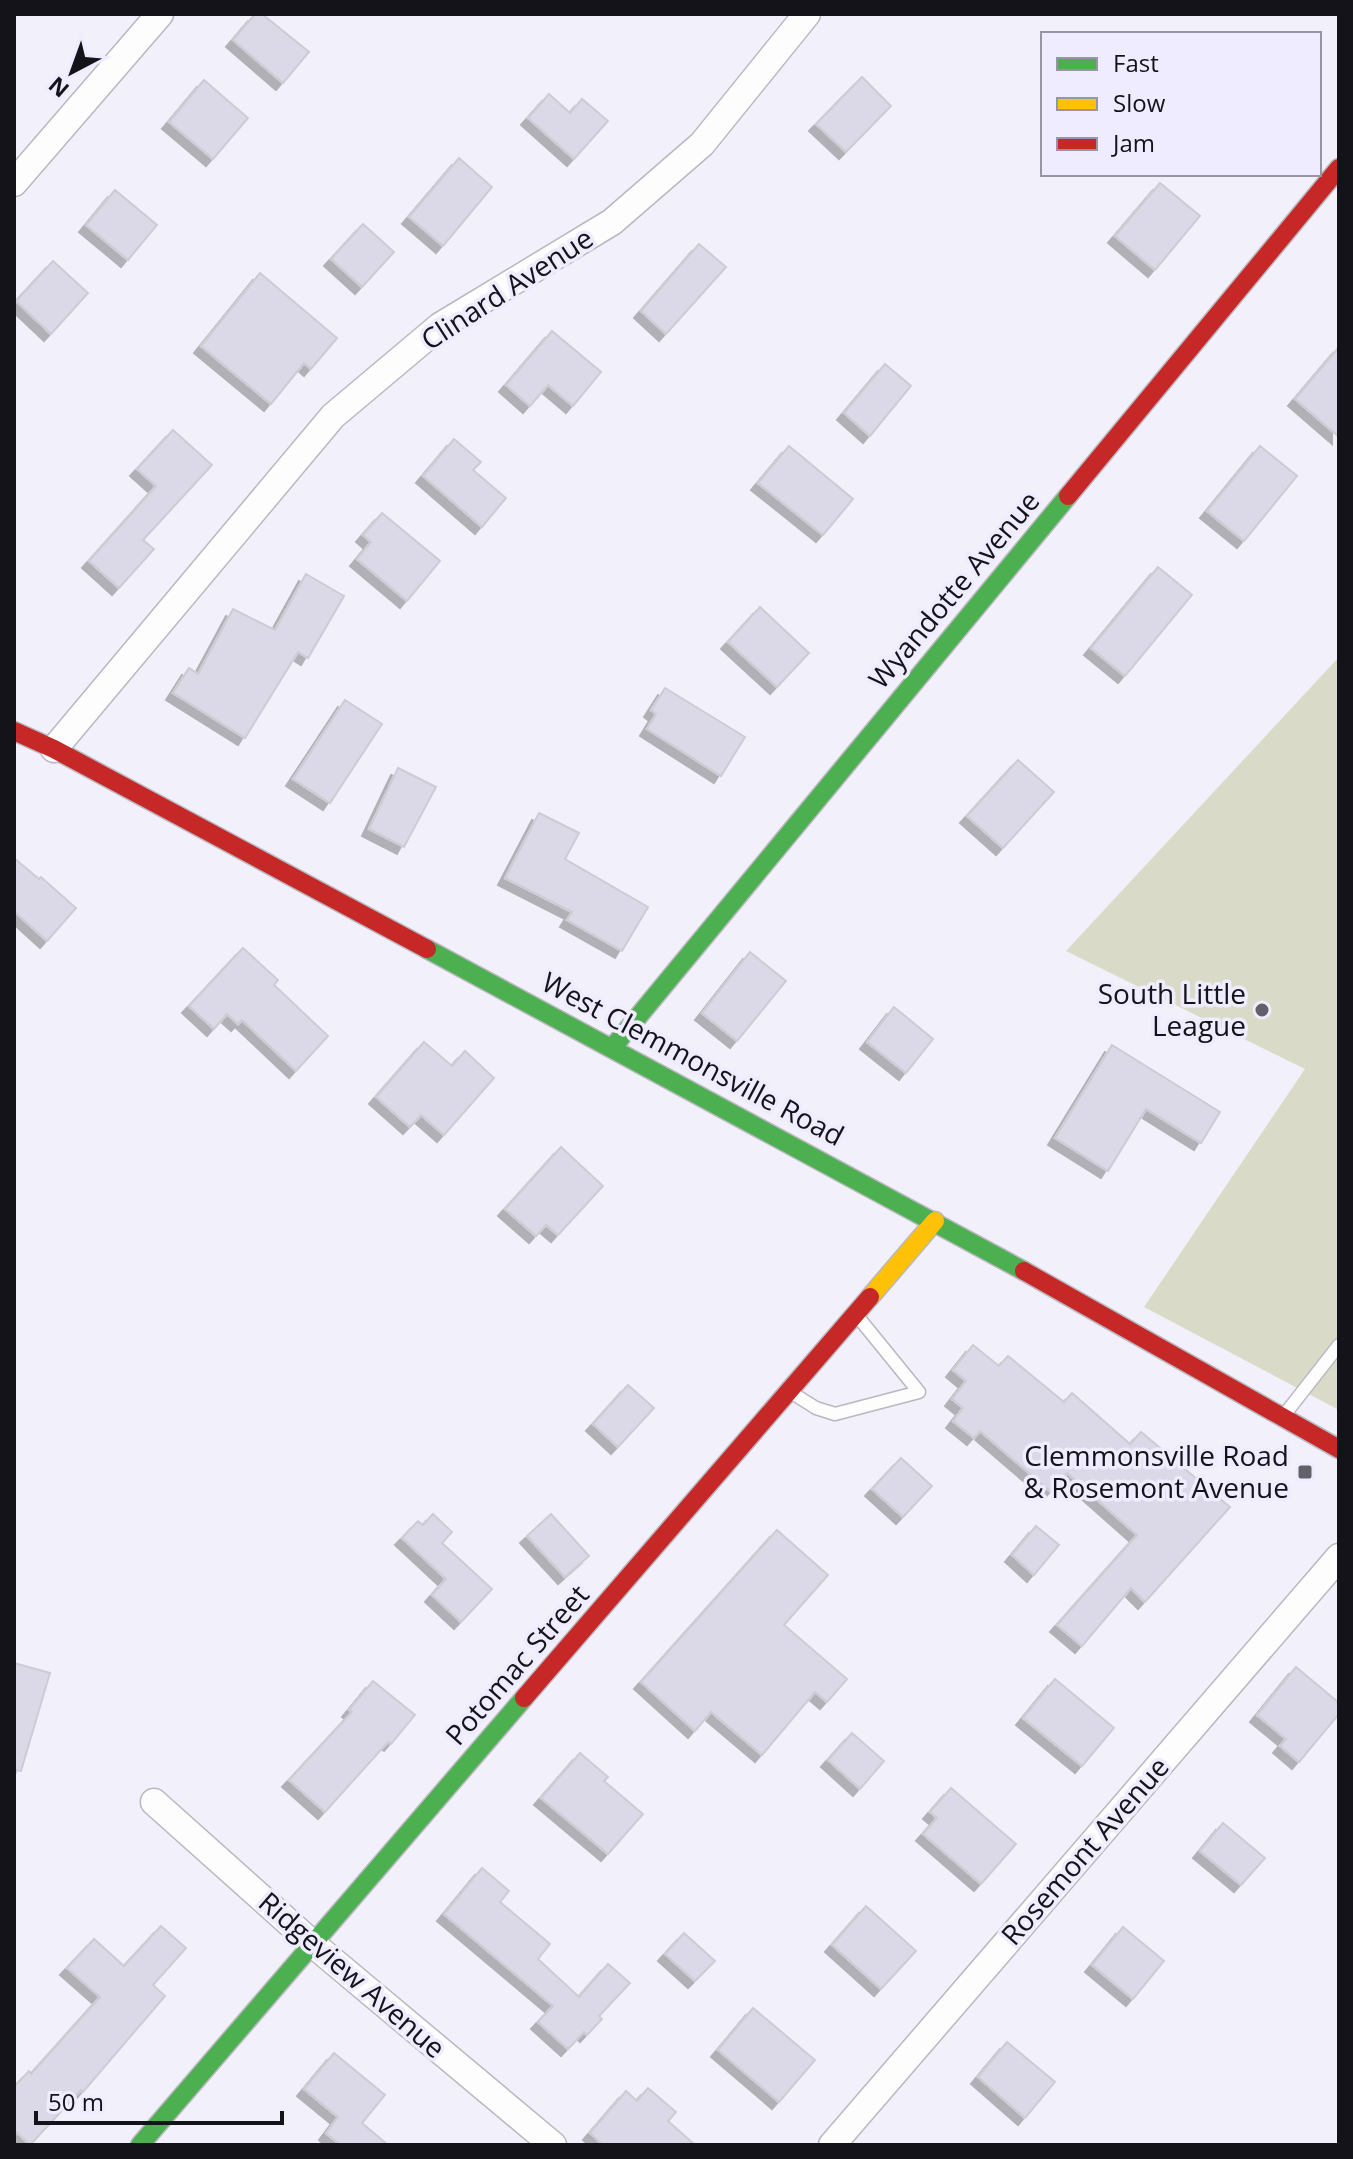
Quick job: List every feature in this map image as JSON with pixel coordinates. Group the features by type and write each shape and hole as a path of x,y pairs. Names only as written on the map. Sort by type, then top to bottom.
{"street":[{"path":"14,183 160,14"},
{"name":"Clinard Avenue","path":"54,749 333,416 440,326 612,222 702,144 807,14"},
{"name":"Wyandotte Avenue","path":"613,1047 1339,168"},
{"name":"West Clemmonsville Road","path":"14,731 54,749 935,1221 1339,1449"},
{"name":"Potomac Street","path":"140,2145 935,1221"},
{"name":"Rosemont Avenue","path":"832,2145 1339,1557"},
{"name":"Ridgeview Avenue","path":"154,1802 314,1945 553,2145"}],"lane":[{"path":"789,1391 816,1408 835,1414 919,1392 855,1313"},
{"path":"1283,1416 1339,1345"}],"green space":[{"name":"South Little League","path":"1339,657 1339,1410 1144,1307 1305,1069 1066,951"}],"building":[{"path":"255,14 262,14 309,52 283,83 233,40"},
{"path":"862,77 891,106 846,152 816,124"},
{"path":"204,80 248,118 213,159 169,122"},
{"path":"549,94 570,113 582,99 608,121 574,159 528,118"},
{"path":"459,158 492,187 443,246 409,217"},
{"path":"1160,183 1200,216 1155,270 1115,236"},
{"path":"115,190 157,225 128,260 86,225"},
{"path":"363,224 394,252 362,287 331,259"},
{"path":"699,244 726,267 666,334 641,311"},
{"path":"53,261 88,293 51,334 16,301"},
{"path":"260,273 337,338 311,369 304,363 271,404 201,346"},
{"path":"552,331 601,372 573,406 548,385 530,406 506,385"},
{"path":"1339,347 1339,437 1295,399"},
{"path":"885,364 911,386 870,436 844,413"},
{"path":"173,430 212,465 143,540 154,549 119,588 89,561 156,486 137,469"},
{"path":"454,439 481,462 473,470 506,498 482,527 423,476"},
{"path":"789,446 853,499 823,535 758,483"},
{"path":"1260,446 1297,476 1244,541 1207,511"},
{"path":"382,513 440,561 407,601 357,559 371,542 363,535"},
{"path":"1158,567 1192,595 1125,676 1091,648"},
{"path":"306,574 344,596 308,658 298,652 245,738 173,693 189,668 198,674 233,609 275,630"},
{"path":"760,607 809,653 777,687 728,642"},
{"path":"665,688 745,737 721,776 647,729 656,714 651,710"},
{"path":"345,700 382,724 330,803 293,779"},
{"path":"1018,760 1054,792 1003,848 967,816"},
{"path":"398,768 436,787 404,847 369,829"},
{"path":"539,813 579,833 565,859 648,907 622,951 567,920 572,912 505,878"},
{"path":"14,858 76,908 47,941 14,911"},
{"path":"243,948 278,980 274,985 328,1036 296,1071 242,1020 238,1024 227,1014 214,1029 189,1006"},
{"path":"750,952 786,981 737,1041 702,1013"},
{"path":"894,1007 933,1039 906,1073 867,1042"},
{"path":"424,1042 452,1066 465,1051 494,1078 444,1135 421,1115 410,1127 376,1097"},
{"path":"1112,1045 1220,1112 1201,1143 1146,1109 1108,1171 1055,1138"},
{"path":"561,1147 603,1186 558,1235 546,1225 536,1236 505,1209"},
{"path":"973,1345 999,1366 1008,1356 1064,1402 1072,1393 1130,1444 1141,1432 1230,1507 1145,1602 1131,1588 1082,1646 1057,1625 1137,1535 1067,1473 1051,1492 980,1431 974,1438 953,1421 963,1408 952,1399 966,1381 953,1370"},
{"path":"628,1385 654,1408 618,1447 593,1424"},
{"path":"901,1458 932,1486 903,1517 872,1489"},
{"path":"433,1514 452,1532 442,1543 492,1589 461,1622 432,1595 446,1579 402,1538 418,1521 423,1525"},
{"path":"551,1514 589,1556 565,1577 527,1536"},
{"path":"1036,1526 1059,1545 1034,1575 1012,1555"},
{"path":"777,1530 828,1575 784,1625 847,1679 827,1702 815,1692 762,1755 711,1712 695,1731 641,1682"},
{"path":"14,1663 50,1673 21,1771 14,1770"},
{"path":"1296,1667 1339,1703 1339,1714 1299,1762 1280,1746 1286,1739 1257,1715"},
{"path":"1055,1679 1114,1728 1082,1766 1023,1718"},
{"path":"373,1681 415,1715 325,1812 289,1780 352,1712 349,1710"},
{"path":"852,1733 884,1761 860,1789 828,1760"},
{"path":"580,1753 608,1777 604,1781 643,1814 608,1854 541,1798"},
{"path":"951,1788 1016,1844 981,1884 923,1834 937,1818 930,1812"},
{"path":"1223,1823 1265,1858 1241,1885 1200,1851"},
{"path":"482,1868 509,1891 500,1902 550,1944 538,1959 579,1997 608,1964 630,1983 599,2016 602,2019 587,2035 584,2032 568,2049 538,2022 553,2006 444,1914"},
{"path":"866,1906 916,1951 881,1989 832,1945"},
{"path":"161,1926 186,1948 153,1985 165,1996 83,2092 81,2090 30,2145 14,2130 14,2087 29,2071 31,2074 100,1997 67,1968 94,1939 124,1966"},
{"path":"1123,1927 1164,1961 1133,1999 1092,1965"},
{"path":"684,1933 715,1961 695,1981 665,1954"},
{"path":"753,2008 815,2060 779,2102 718,2050"},
{"path":"1007,2042 1055,2082 1025,2118 978,2077"},
{"path":"334,2053 385,2095 362,2123 388,2145 340,2145 326,2133 338,2117 304,2089"},
{"path":"648,2088 676,2112 668,2121 695,2145 603,2145 590,2133 626,2091 637,2101"}],"traffic: fast":[{"path":"613,1047 1068,496"},
{"path":"427,949 1024,1271"},
{"path":"140,2145 524,1698"}],"traffic: slow":[{"path":"870,1297 935,1221"}],"traffic: jam":[{"path":"1068,496 1339,168"},
{"path":"14,731 54,749 427,949"},
{"path":"1024,1271 1339,1449"},
{"path":"524,1698 870,1297"}],"place":[{"name":"South Little League","path":"1262,1010"},
{"name":"Clemmonsville Road & Rosemont Avenue","path":"1305,1472"}]}
